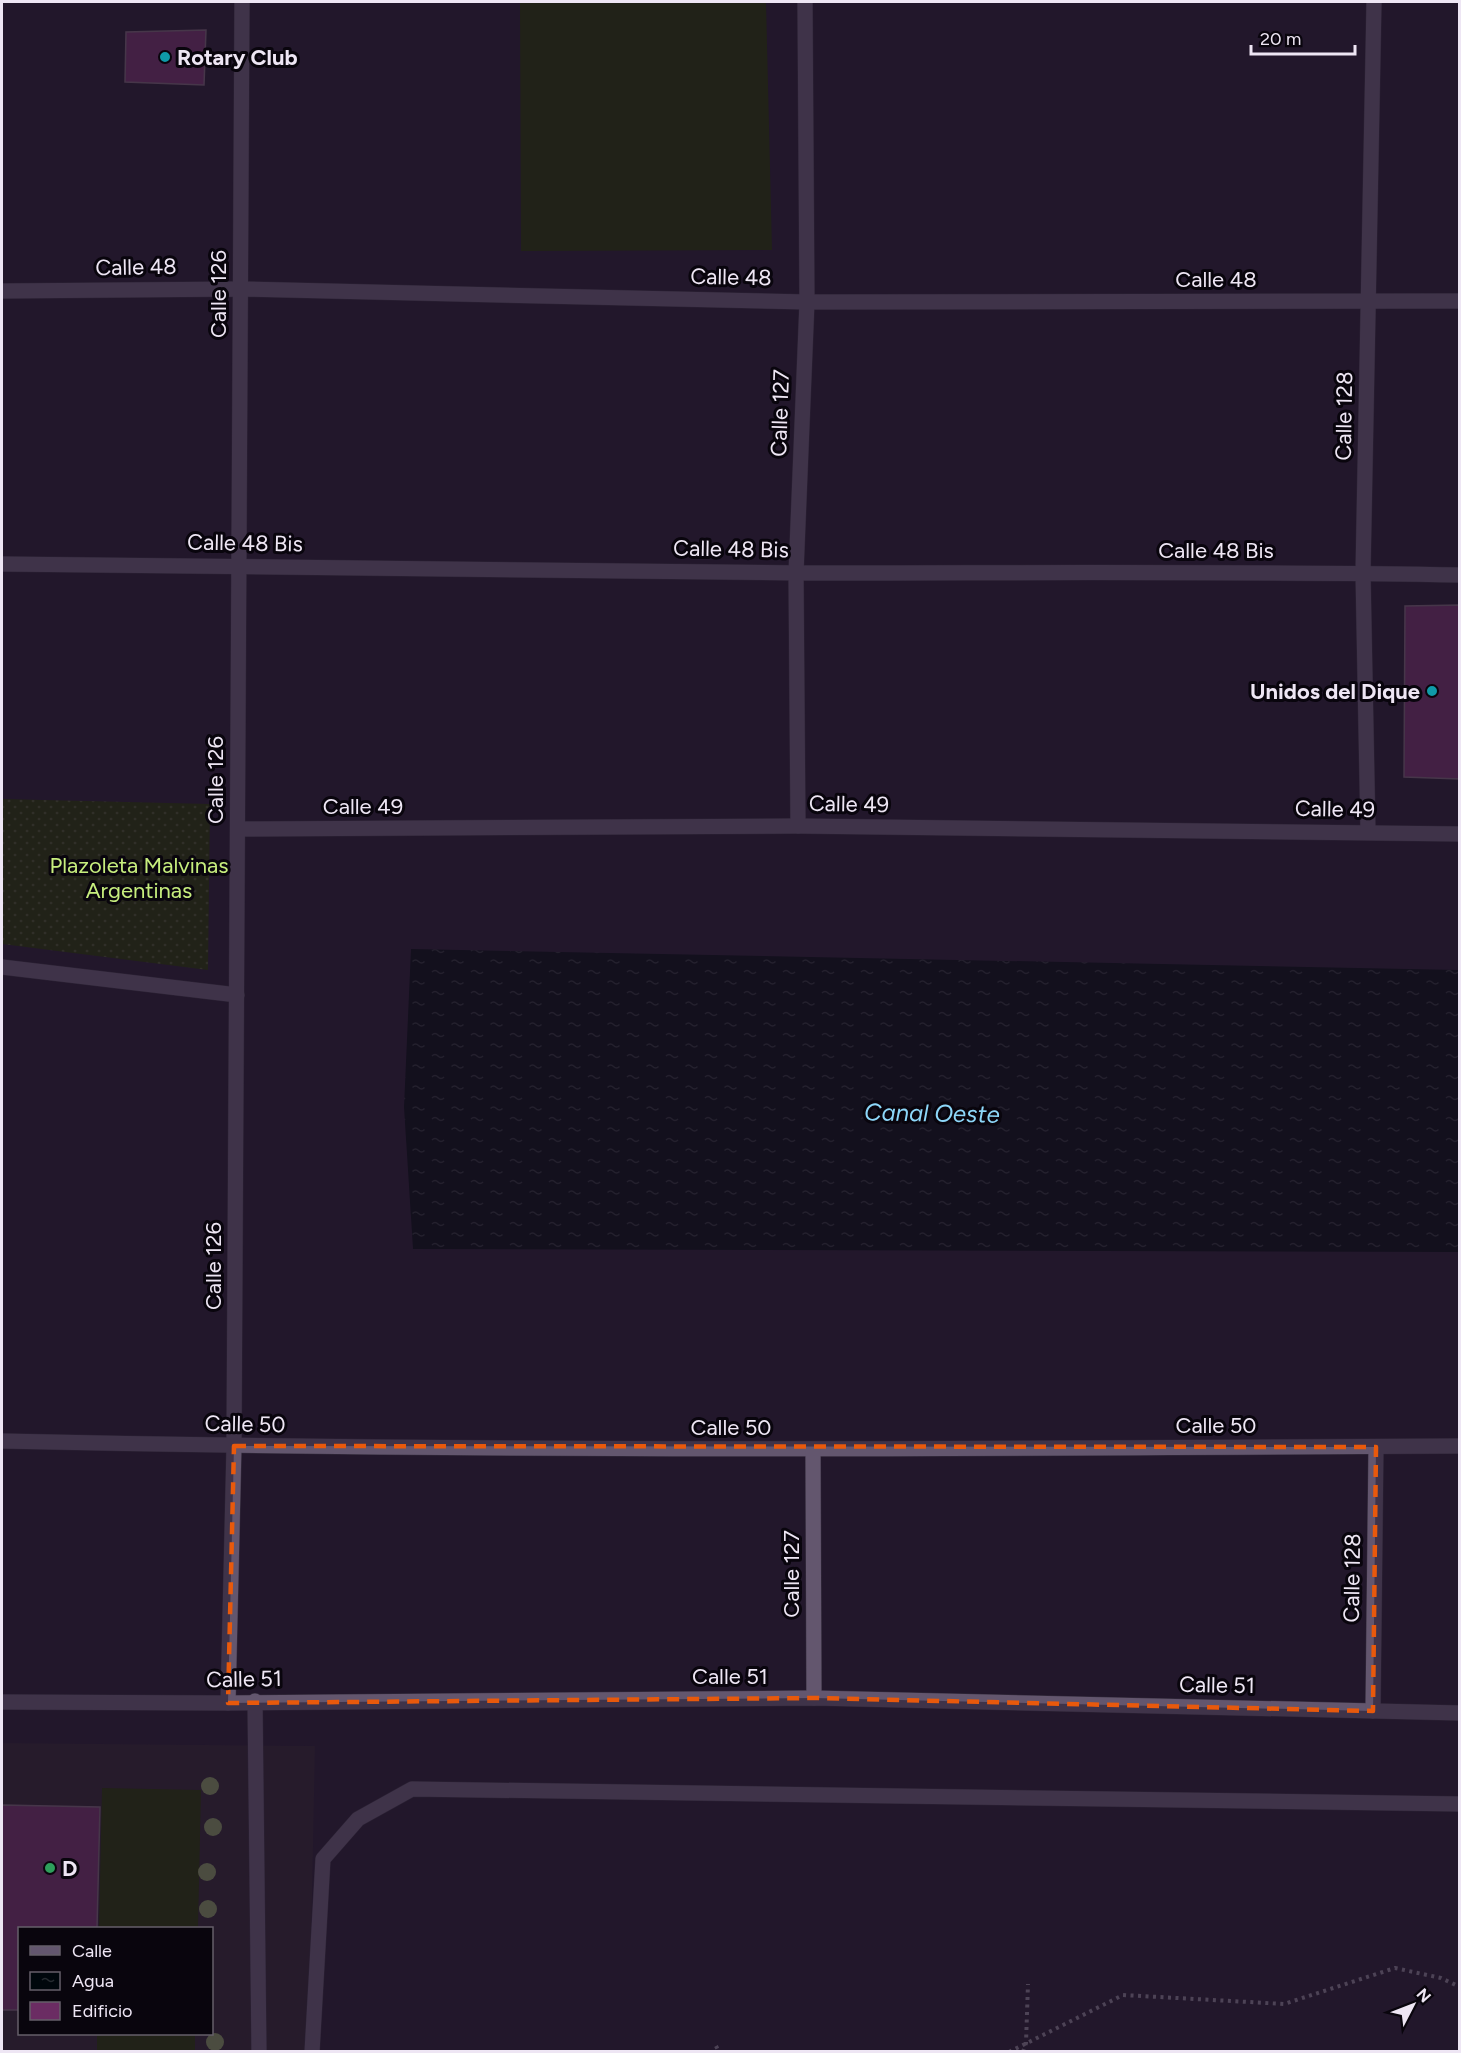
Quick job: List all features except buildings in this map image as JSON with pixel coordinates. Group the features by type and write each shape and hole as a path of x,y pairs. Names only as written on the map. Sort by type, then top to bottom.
{"street":[{"name":"Calle 126","path":"228,1703 234,1446 242,2"},
{"name":"Calle 127","path":"798,826 796,573 807,302 805,2"},
{"name":"Calle 128","path":"1368,832 1363,573 1374,2"},
{"name":"Calle 48","path":"2,291 241,289 807,302 1460,301"},
{"name":"Calle 48 Bis","path":"2,564 796,573 1460,575"},
{"name":"Calle 49","path":"238,829 798,826 1460,834"},
{"path":"2,967 237,995"},
{"name":"Calle 50","path":"2,1441 234,1446 813,1450 1460,1446"},
{"name":"Calle 128","path":"1373,1711 1376,1447"},
{"name":"Calle 127","path":"813,1450 814,1698"},
{"name":"Calle 51","path":"2,1702 228,1703 814,1698 1460,1713"},
{"path":"255,1701 259,2052"},
{"path":"312,2052 323,1859 358,1819 412,1789 1460,1804"}],"path":[{"path":"1009,2052 1123,1995 1284,2004 1395,1968 1441,1978 1460,1987"},
{"path":"1023,2052 1026,2043 1028,1984"},
{"path":"716,2046 719,2052"}],"highlighted area":[{"path":"234,1446 1376,1447 1373,1711 814,1698 228,1703"}],"shaded area":[{"path":"2,1743 315,1746 309,2051 2,2052"}],"green space":[{"path":"520,2 766,2 772,250 521,251"},
{"name":"Plazoleta Malvinas Argentinas","path":"2,799 210,804 208,970 2,944"},
{"path":"102,1788 201,1790 198,1927 99,1927"},
{"path":"97,2035 195,2035 195,2051 97,2051"}],"water":[{"name":"Canal Oeste","path":"411,949 1459,970 1459,1252 413,1249 404,1107"}],"place":[{"name":"Rotary Club","path":"165,57"},
{"name":"Unidos del Dique","path":"1432,691"},
{"name":"D","path":"50,1868"}]}
